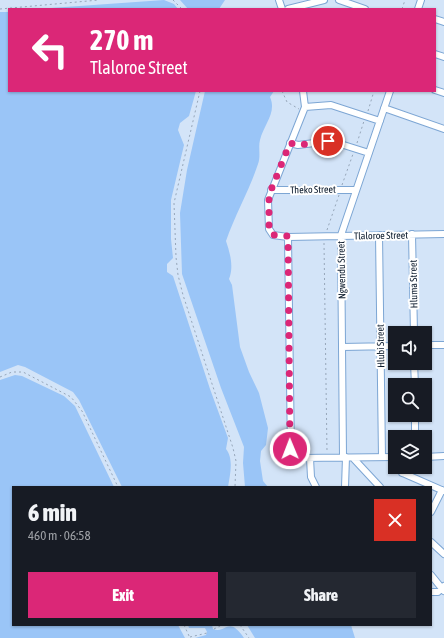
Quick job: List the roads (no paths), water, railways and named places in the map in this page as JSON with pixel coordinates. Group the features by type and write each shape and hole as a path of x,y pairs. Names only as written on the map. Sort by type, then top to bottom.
{"street":[{"path":"292,8 324,0"},
{"path":"339,0 362,8"},
{"path":"271,190 305,108 303,92"},
{"name":"Ngwendu Street","path":"345,486 347,457 342,346 341,235 390,92"},
{"path":"305,108 331,105 380,121"},
{"path":"384,108 444,129"},
{"path":"290,143 298,145 331,141 369,152"},
{"name":"Theko Street","path":"271,190 356,190"},
{"name":"Tlaloroe Street","path":"271,190 268,200 268,222 270,232 277,236 444,234"},
{"name":"Hluma Street","path":"412,234 414,326"},
{"name":"Hlubi Street","path":"379,235 382,457"},
{"path":"288,236 290,449 293,456 296,458 388,457"},
{"path":"432,345 444,345"},
{"path":"342,346 388,346"},
{"path":"432,457 444,456"},
{"path":"347,457 379,486"},
{"path":"310,458 311,477 316,486"},
{"path":"405,474 443,490 432,510"},
{"path":"432,543 444,554"},
{"path":"438,550 444,544"},
{"path":"432,576 443,589 436,593 432,592"}],"water":[{"path":"164,0 174,4 177,8 51,8"},
{"path":"180,0 225,0 220,8 187,8"},
{"path":"0,12 8,12 8,92 196,92 189,116 180,123 178,130 184,145 171,200 171,239 173,258 167,264 167,272 173,276 210,389 228,438 226,449 231,462 228,486 122,486 79,400 73,392 25,367 18,365 0,372"},
{"path":"205,92 273,92 270,97 272,103 271,113 260,140 258,164 226,241 231,260 229,279 232,285 240,347 249,372 259,393 268,428 266,445 261,451 260,461 263,481 267,486 245,486 243,463 244,447 221,388 182,274 180,213 187,170"},
{"path":"15,375 22,376 64,396 75,406 114,486 12,486 12,626 179,626 185,638 0,638 0,380"},
{"path":"188,626 212,626 213,629 218,630 231,626 239,631 244,638 195,638 206,635 207,632 205,628 189,628"},
{"path":"248,626 351,626 355,638 255,638"}]}
